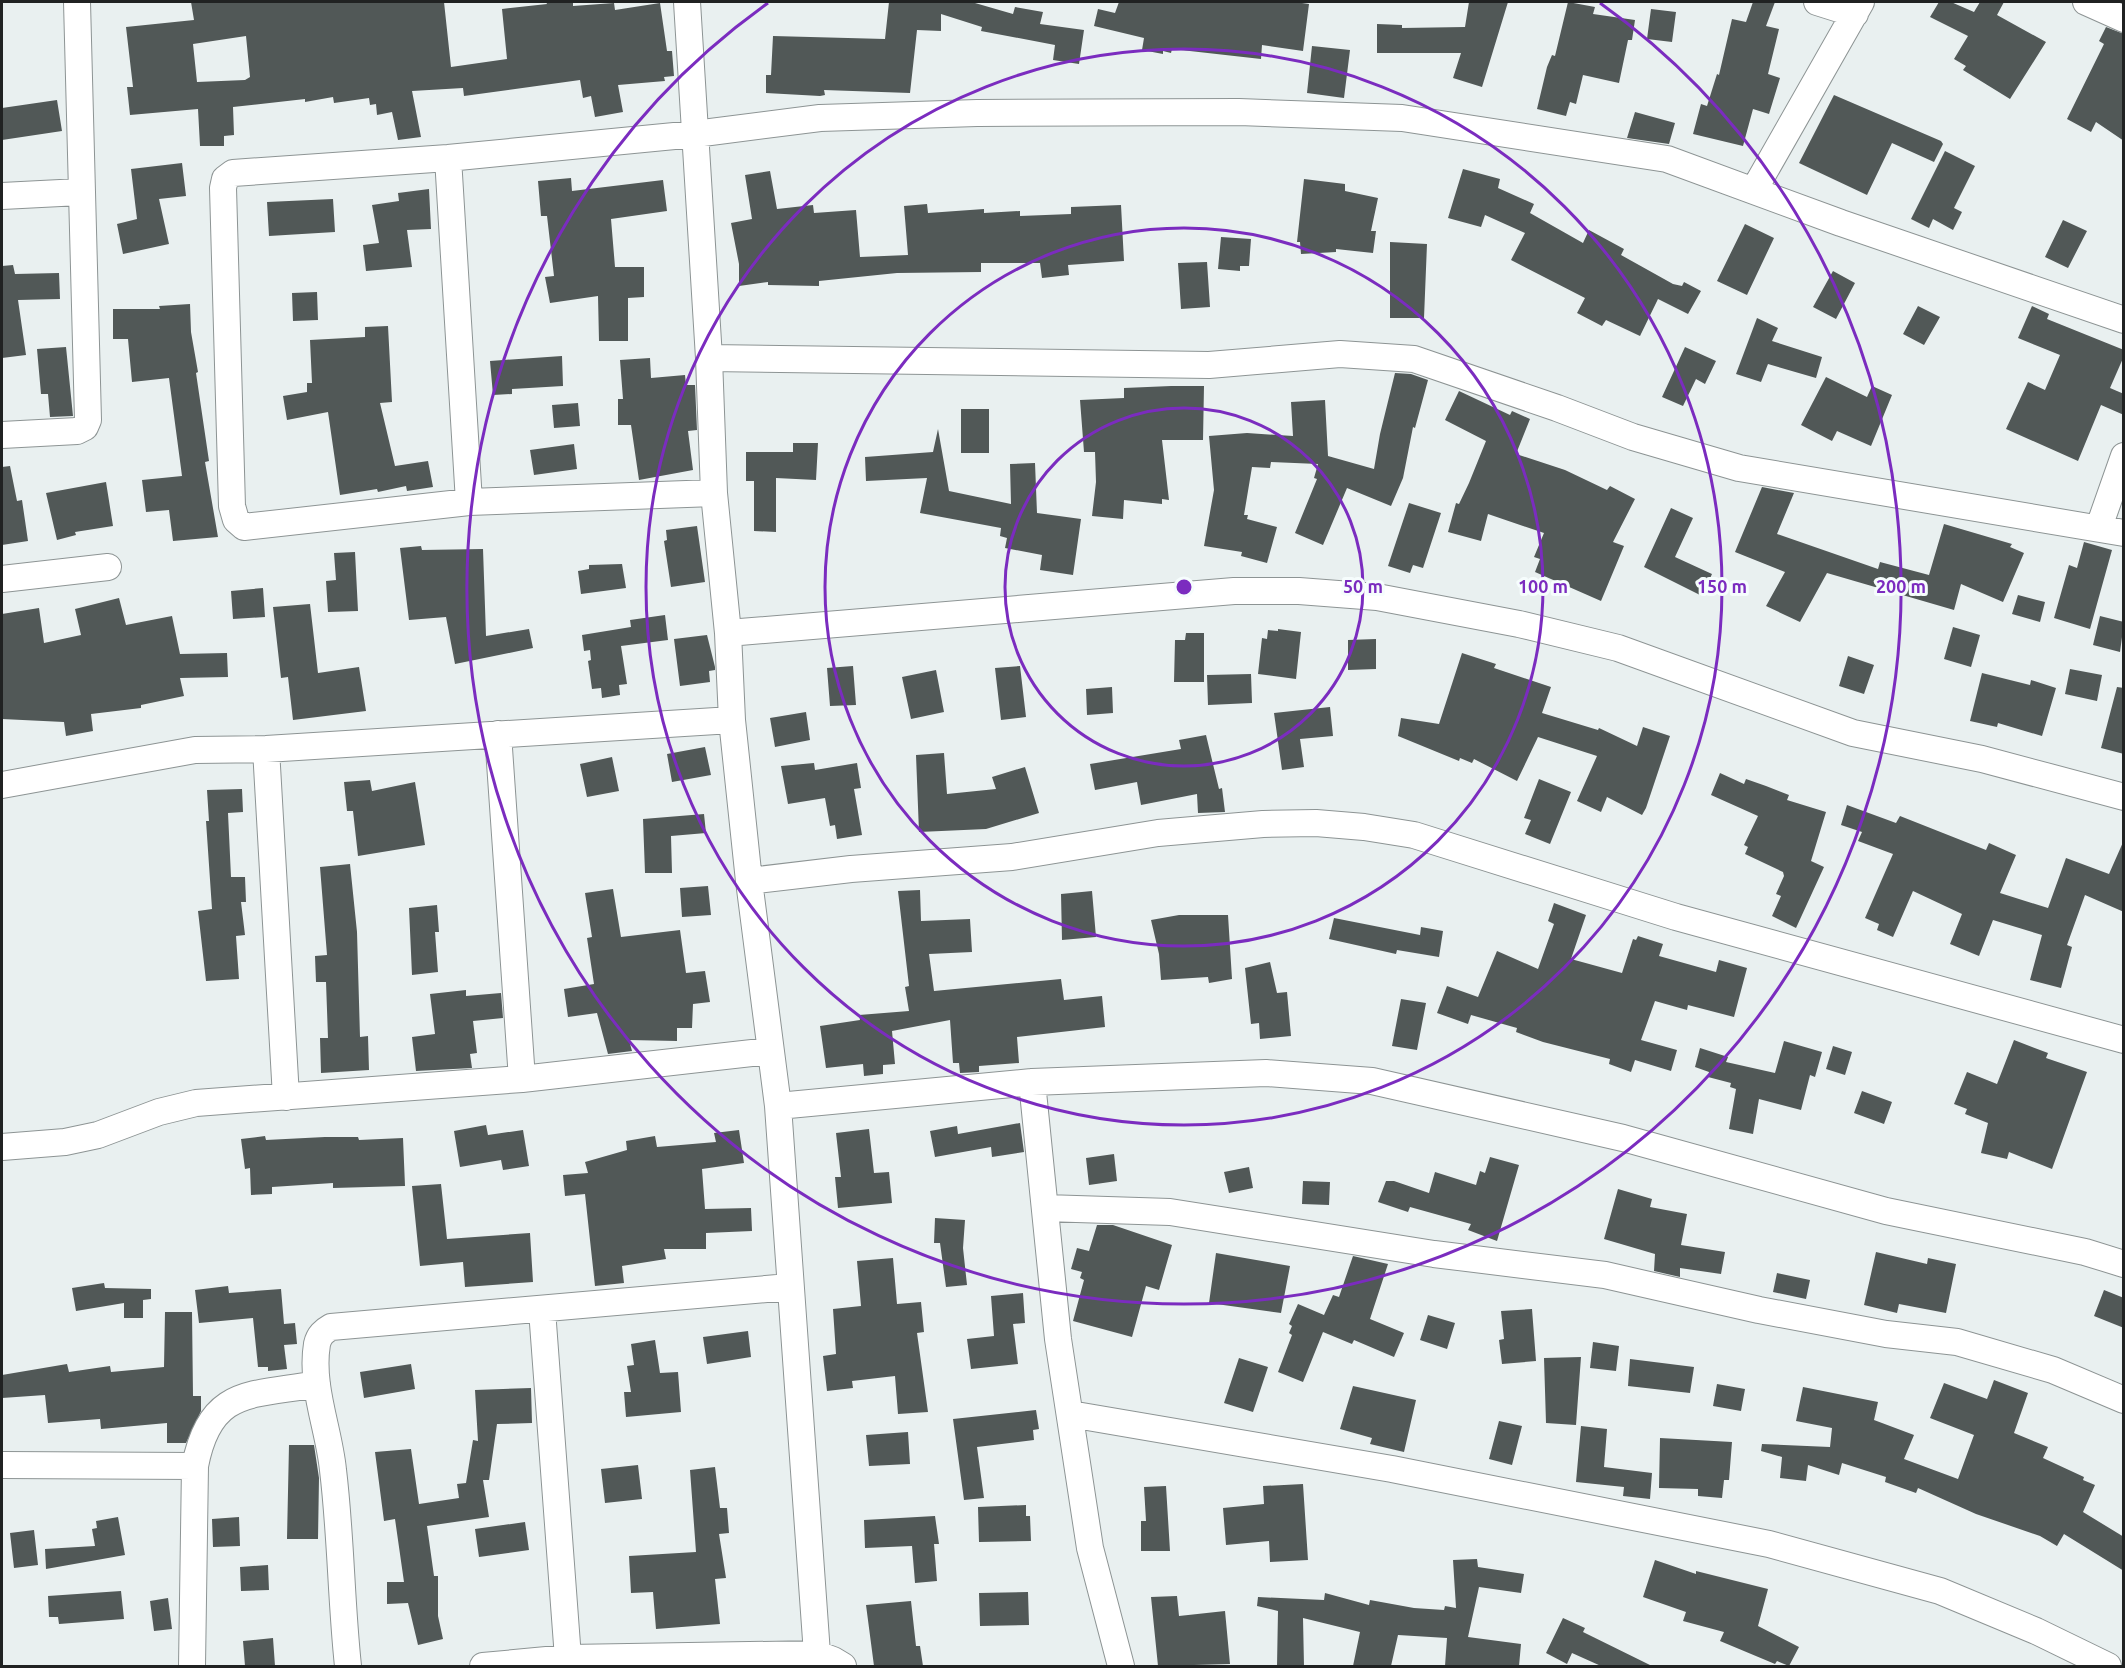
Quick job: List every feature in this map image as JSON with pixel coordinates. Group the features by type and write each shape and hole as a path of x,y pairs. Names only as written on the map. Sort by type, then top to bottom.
{"street":[{"path":"2,435 77,431 85,427 88,420 80,192 77,2"},
{"path":"687,2 709,358 714,493 728,633 732,720 749,881 778,1106 789,1287 817,1654"},
{"path":"1754,190 1858,8 1817,2"},
{"path":"2086,2 2124,19"},
{"path":"714,493 470,502 244,527 236,520 232,506 223,188 225,179 233,173 448,158 695,134 820,118 977,113 1239,112 1402,118 1667,159 1841,223 2124,320"},
{"path":"448,158 470,502"},
{"path":"2,196 80,192"},
{"path":"709,358 1209,365 1340,354 1414,359 1633,437 1738,468 2124,533"},
{"path":"2099,527 2124,456"},
{"path":"2,579 108,567"},
{"path":"728,633 1234,591 1299,591 1377,597 1519,624 1618,648 1853,733 1982,759 2124,797"},
{"path":"2,785 195,750 230,747 266,749 732,720"},
{"path":"498,734 522,1079"},
{"path":"266,749 286,1097"},
{"path":"749,881 851,869 1012,857 1158,833 1263,824 1316,823 1364,826 1414,835 1676,917 2124,1040"},
{"path":"2,1147 65,1142 98,1135 159,1112 196,1103 522,1079 770,1051"},
{"path":"778,1106 1032,1082 1266,1073 1372,1080 1623,1138 1886,1211 2085,1252 2124,1264"},
{"path":"1032,1082 1058,1339 1090,1548 1121,1666"},
{"path":"1045,1208 1170,1212 1434,1254 1605,1275 1759,1310 1887,1334 1957,1342 1979,1347 2053,1370 2124,1400"},
{"path":"348,1666 333,1470 317,1384 317,1343 322,1333 331,1327 789,1287"},
{"path":"542,1310 568,1658"},
{"path":"192,1666 195,1466 206,1429 213,1416 226,1404 240,1397 317,1384"},
{"path":"1070,1414 1392,1469 1769,1544 1940,1591 2036,1630 2108,1666"},
{"path":"2,1465 195,1466"},
{"path":"483,1666 568,1658 817,1654 843,1666"}],"building":[{"path":"191,2 444,2 451,67 507,59 502,9 547,4 546,2 573,2 573,6 614,3 615,10 660,3 667,51 672,51 674,76 664,77 665,81 618,85 623,112 595,117 591,96 583,98 580,80 464,96 463,88 412,91 421,137 398,140 392,112 377,115 376,104 370,105 369,98 334,103 333,97 305,102 305,99 233,107 234,135 224,136 224,146 200,146 198,109 130,115 127,87 133,87 126,27 194,20","holes":["246,36 250,77 245,80 197,82 193,44"]},
{"path":"889,2 975,3 1013,14 1015,7 1043,12 1040,24 1084,30 1079,64 1053,60 1055,45 981,31 982,27 941,14 941,31 917,30 910,93 824,90 825,95 820,96 766,93 766,75 771,75 773,36 885,39"},
{"path":"1119,2 1295,2 1309,4 1303,51 1262,45 1261,59 1172,49 1171,53 1163,51 1163,54 1142,50 1144,38 1094,26 1098,9 1115,13"},
{"path":"1469,2 1508,2 1482,87 1453,78 1461,53 1377,53 1377,24 1402,25 1402,28 1465,27"},
{"path":"1568,2 1595,7 1593,14 1635,20 1632,40 1628,40 1619,83 1583,75 1576,104 1570,102 1566,116 1537,109 1547,67 1552,55 1555,56"},
{"path":"1753,2 1775,2 1766,26 1779,29 1768,74 1780,78 1769,114 1753,109 1743,146 1693,134 1701,104 1707,106 1717,74 1719,75 1732,19 1746,22"},
{"path":"1939,2 1951,2 1974,12 1980,2 2004,2 1997,15 2046,42 2010,99 1963,70 1966,66 1954,59 1968,36 1930,17"},
{"path":"1651,9 1676,12 1672,42 1647,39"},
{"path":"2106,27 2124,34 2124,141 2096,122 2091,132 2067,119 2104,44 2099,41"},
{"path":"1312,46 1350,50 1344,98 1307,93"},
{"path":"1834,95 1941,141 1943,144 1934,162 1892,143 1867,195 1799,163"},
{"path":"57,100 62,131 2,140 2,108"},
{"path":"1635,112 1675,123 1669,144 1627,138"},
{"path":"1945,151 1975,166 1954,208 1962,212 1953,230 1933,219 1929,228 1911,219"},
{"path":"182,163 186,196 159,199 169,244 123,254 117,224 137,219 131,169"},
{"path":"1463,169 1500,179 1498,188 1534,204 1530,213 1583,243 1589,230 1624,249 1621,255 1673,284 1682,286 1684,282 1701,291 1688,314 1658,299 1640,336 1606,320 1602,326 1577,313 1585,298 1511,260 1525,233 1485,215 1481,227 1448,218"},
{"path":"770,171 777,209 813,205 814,213 856,210 860,257 908,255 904,206 927,204 928,213 984,209 984,213 1020,211 1020,216 1071,214 1071,207 1121,205 1124,261 1068,265 1069,275 1042,278 1040,263 981,263 981,272 897,273 819,281 819,286 768,285 768,282 739,286 739,264 731,223 752,219 745,175"},
{"path":"571,178 572,191 663,180 667,211 611,219 615,267 644,267 644,297 628,298 628,341 599,341 598,296 550,303 545,277 554,276 547,216 541,216 538,181"},
{"path":"1304,179 1345,184 1345,191 1378,198 1371,231 1376,231 1373,253 1336,249 1336,252 1301,254 1300,242 1297,242"},
{"path":"429,189 431,229 407,230 412,267 366,271 363,245 379,243 372,205 399,201 398,193"},
{"path":"333,199 335,232 269,236 267,202"},
{"path":"2063,220 2087,231 2068,268 2045,257"},
{"path":"1745,224 1774,238 1747,295 1717,281"},
{"path":"1221,237 1251,239 1249,266 1240,266 1240,271 1218,269"},
{"path":"1390,242 1427,244 1424,318 1390,318"},
{"path":"1207,262 1210,307 1181,309 1178,263"},
{"path":"13,265 15,274 59,273 60,299 18,300 26,355 2,358 2,266"},
{"path":"1833,271 1855,283 1836,319 1813,307"},
{"path":"317,292 318,320 293,321 292,293"},
{"path":"190,304 191,332 209,461 205,462 218,537 173,541 169,510 146,512 142,480 182,476 169,378 132,382 128,339 113,339 113,309 160,309 159,306"},
{"path":"1918,306 1940,317 1924,345 1903,334"},
{"path":"2032,306 2049,314 2047,319 2124,350 2124,356 2110,388 2124,394 2124,415 2101,405 2078,461 2006,429 2028,382 2045,390 2060,355 2018,338"},
{"path":"1757,318 1778,328 1772,341 1822,357 1816,378 1768,364 1761,382 1736,374"},
{"path":"388,326 392,402 380,403 395,466 428,461 433,487 407,491 406,486 378,492 377,489 340,495 328,412 287,420 283,396 307,392 307,383 312,383 310,340 365,337 365,327"},
{"path":"66,347 73,416 50,417 48,394 41,394 37,349"},
{"path":"1685,347 1716,361 1705,384 1696,379 1683,406 1662,397"},
{"path":"562,356 563,386 512,389 512,394 493,395 490,361"},
{"path":"650,358 651,378 685,375 686,385 695,385 697,430 688,431 693,470 639,480 631,425 618,425 618,399 623,399 620,360"},
{"path":"1395,373 1411,374 1428,380 1415,428 1413,427 1403,478 1391,506 1347,488 1323,545 1295,533 1317,479 1314,478 1318,464 1271,462 1270,468 1252,467 1244,515 1248,515 1247,519 1277,527 1267,563 1241,556 1242,552 1204,546 1214,490 1209,436 1247,433 1293,436 1291,402 1325,400 1328,456 1374,469"},
{"path":"1826,377 1867,397 1872,386 1892,395 1871,446 1837,431 1832,441 1801,425"},
{"path":"1204,386 1203,440 1162,440 1169,500 1162,499 1162,504 1124,500 1123,519 1092,516 1096,482 1095,452 1084,452 1080,400 1124,398 1124,388"},
{"path":"1459,391 1510,415 1512,411 1530,419 1516,454 1565,470 1607,490 1610,486 1635,499 1613,542 1624,546 1601,601 1535,572 1540,559 1534,557 1544,533 1488,514 1481,541 1448,532 1456,503 1459,504 1486,441 1445,420"},
{"path":"578,403 580,426 554,428 552,405"},
{"path":"961,409 989,409 989,453 961,453"},
{"path":"938,429 949,491 1011,504 1010,464 1035,463 1037,513 1081,519 1073,575 1040,570 1042,555 1005,548 1007,538 1000,536 1001,528 920,513 927,478 866,481 865,457 933,452"},
{"path":"793,443 818,443 816,480 776,478 776,532 754,531 754,481 746,481 746,452 793,452"},
{"path":"574,444 577,469 534,475 530,450"},
{"path":"10,466 17,501 22,500 28,541 2,545 2,467"},
{"path":"106,482 113,526 75,532 76,535 57,540 46,493"},
{"path":"1762,487 1794,493 1777,534 1878,569 1880,562 1929,575 1944,524 2012,544 2010,547 2024,553 2003,602 1961,584 1954,610 1827,573 1800,622 1766,606 1785,572 1735,552"},
{"path":"1409,503 1441,513 1423,568 1413,565 1410,573 1388,566"},
{"path":"1671,508 1693,518 1675,557 1712,574 1702,596 1644,567"},
{"path":"697,526 705,582 671,587 664,541 667,540 666,530"},
{"path":"2084,542 2112,550 2090,629 2054,618 2069,565 2077,568"},
{"path":"421,546 422,550 483,549 486,636 529,629 533,648 455,664 446,617 409,620 400,548"},
{"path":"355,552 358,611 328,612 326,581 336,580 334,553"},
{"path":"622,564 626,588 581,594 578,571 589,569 589,565"},
{"path":"263,588 265,617 233,619 231,591"},
{"path":"2018,595 2045,602 2040,622 2012,614"},
{"path":"119,598 126,625 172,616 180,654 227,653 228,677 180,678 184,696 141,705 141,708 91,714 93,731 66,736 64,722 2,719 2,614 39,608 44,643 81,635 75,609"},
{"path":"310,604 318,673 359,667 366,711 293,720 288,677 281,678 273,607"},
{"path":"665,615 668,640 621,646 627,684 619,685 620,695 602,698 601,688 592,689 588,661 591,660 590,650 584,651 582,635 631,627 630,620"},
{"path":"2100,616 2124,622 2120,652 2093,645"},
{"path":"1953,627 1980,635 1971,667 1944,659"},
{"path":"1278,629 1301,632 1296,679 1258,674 1262,638 1267,639 1268,630 1278,631"},
{"path":"1186,633 1204,633 1204,682 1174,682 1175,640 1185,640"},
{"path":"707,635 715,667 715,670 709,671 710,682 680,686 674,639"},
{"path":"1376,639 1376,669 1348,670 1348,640"},
{"path":"1462,653 1496,664 1494,668 1551,687 1542,713 1598,730 1599,728 1637,746 1643,727 1670,736 1642,815 1607,797 1601,812 1577,801 1597,756 1538,737 1517,781 1474,759 1472,763 1460,758 1459,761 1398,736 1401,718 1439,724"},
{"path":"1848,656 1874,665 1864,694 1839,686"},
{"path":"853,666 856,705 830,706 827,668"},
{"path":"1020,666 1026,717 1001,720 995,668"},
{"path":"2070,669 2102,675 2097,701 2065,694"},
{"path":"936,670 944,712 911,719 902,677"},
{"path":"1982,673 2030,685 2031,680 2056,688 2042,736 1998,723 1997,727 1970,721"},
{"path":"1251,674 1252,703 1208,705 1207,675"},
{"path":"1112,687 1113,713 1087,715 1086,689"},
{"path":"2117,687 2124,688 2124,754 2101,748"},
{"path":"1330,707 1333,736 1300,739 1304,767 1282,770 1274,713"},
{"path":"806,712 810,740 775,747 770,718"},
{"path":"1206,735 1219,789 1222,788 1225,812 1198,813 1197,794 1141,805 1137,782 1095,790 1090,764 1181,749 1179,740"},
{"path":"705,747 711,775 672,782 667,754"},
{"path":"944,753 947,794 996,789 992,777 1025,767 1039,813 986,829 919,832 916,755"},
{"path":"612,757 619,791 587,797 580,764"},
{"path":"814,763 815,770 857,763 861,788 854,789 862,835 837,839 835,825 830,826 825,798 788,804 781,766"},
{"path":"1720,773 1744,784 1746,779 1766,786 1789,795 1787,800 1826,812 1811,861 1824,867 1796,928 1772,916 1781,896 1776,894 1784,876 1783,872 1745,854 1748,847 1744,845 1758,816 1711,795"},
{"path":"1539,779 1571,792 1550,844 1525,834 1531,820 1524,818"},
{"path":"370,780 372,791 415,782 425,845 358,856 353,811 347,811 344,782"},
{"path":"242,789 243,812 228,813 231,877 245,877 246,902 241,902 245,935 236,936 239,979 206,981 198,911 212,909 206,821 209,821 207,790"},
{"path":"1847,805 1896,823 1900,816 1986,850 1989,843 2016,855 2000,893 2048,908 2066,858 2109,874 2124,840 2124,912 2085,895 2067,945 2072,947 2061,988 2030,980 2042,935 1993,920 1979,956 1950,944 1962,914 1913,891 1893,937 1877,930 1879,924 1865,918 1893,854 1858,841 1862,832 1841,825"},
{"path":"704,814 706,833 671,836 672,873 645,873 643,819"},
{"path":"350,864 357,932 360,1037 368,1036 369,1070 321,1073 320,1038 328,1038 326,982 316,982 315,956 327,955 320,867"},
{"path":"708,886 711,915 682,917 680,888"},
{"path":"613,889 621,937 680,930 686,973 705,971 710,1002 693,1004 692,1028 677,1028 677,1041 629,1040 632,1051 608,1054 597,1013 568,1017 564,989 594,984 587,938 592,937 585,893"},
{"path":"920,890 921,921 970,919 972,952 929,954 934,991 1061,979 1064,1000 1102,996 1105,1027 1017,1037 1019,1063 979,1066 979,1072 960,1073 959,1063 953,1063 950,1020 892,1031 895,1064 883,1065 883,1074 864,1076 863,1064 826,1068 820,1026 860,1020 859,1015 909,1011 905,987 909,986 898,891"},
{"path":"1092,891 1096,937 1062,940 1061,894"},
{"path":"1554,903 1586,915 1571,959 1622,973 1633,939 1636,940 1638,936 1663,944 1659,956 1716,972 1719,960 1747,968 1734,1017 1688,1005 1687,1010 1655,1001 1641,1040 1677,1050 1671,1071 1635,1060 1631,1072 1609,1064 1610,1059 1543,1042 1516,1032 1517,1028 1471,1015 1468,1024 1437,1013 1447,986 1478,997 1497,951 1538,969 1554,924 1548,921"},
{"path":"437,905 439,932 435,932 438,972 412,975 409,908"},
{"path":"1179,915 1228,915 1232,979 1209,983 1208,977 1161,980 1159,954 1151,920"},
{"path":"1334,918 1420,935 1421,927 1443,931 1439,957 1397,950 1396,954 1329,939"},
{"path":"1270,962 1277,993 1287,992 1291,1036 1260,1039 1259,1023 1251,1024 1245,968"},
{"path":"466,990 466,996 501,993 503,1018 473,1021 477,1053 470,1054 472,1068 416,1071 412,1037 435,1034 430,994"},
{"path":"1401,999 1426,1003 1417,1050 1392,1046"},
{"path":"2014,1040 2048,1053 2046,1058 2087,1072 2052,1169 2009,1152 2007,1159 1981,1153 1988,1123 1965,1114 1967,1109 1954,1104 1967,1072 1997,1084"},
{"path":"1784,1041 1822,1052 1815,1077 1810,1075 1801,1110 1759,1099 1753,1134 1729,1129 1736,1089 1730,1087 1731,1083 1708,1077 1709,1072 1695,1067 1700,1048 1728,1057 1726,1062 1775,1073"},
{"path":"1833,1046 1852,1052 1845,1075 1826,1069"},
{"path":"1862,1091 1892,1102 1884,1124 1854,1113"},
{"path":"1020,1123 1024,1152 992,1157 991,1147 935,1157 930,1131 957,1126 958,1134"},
{"path":"486,1125 488,1135 523,1130 529,1166 503,1170 501,1160 460,1167 454,1131"},
{"path":"869,1129 874,1173 889,1172 892,1203 838,1208 835,1177 841,1177 836,1133"},
{"path":"739,1130 744,1163 702,1169 705,1209 751,1208 752,1231 706,1233 706,1249 664,1249 666,1259 622,1266 624,1283 595,1286 585,1194 565,1196 563,1175 588,1173 585,1162 627,1150 626,1141 655,1136 657,1147 716,1142 714,1133"},
{"path":"265,1136 266,1140 325,1137 358,1137 359,1140 403,1138 405,1186 333,1188 333,1183 272,1187 272,1194 251,1195 250,1168 245,1169 241,1139"},
{"path":"1114,1154 1117,1181 1089,1185 1086,1158"},
{"path":"1490,1157 1519,1165 1497,1241 1468,1230 1471,1224 1410,1207 1408,1212 1378,1202 1386,1181 1394,1181 1429,1193 1435,1172 1476,1185 1480,1171 1485,1173"},
{"path":"1249,1167 1253,1188 1229,1193 1224,1172"},
{"path":"1303,1181 1330,1182 1329,1205 1302,1204"},
{"path":"441,1184 447,1239 530,1233 533,1282 465,1287 463,1262 420,1266 412,1186"},
{"path":"1618,1189 1652,1199 1650,1207 1687,1214 1681,1245 1725,1252 1721,1274 1680,1268 1680,1277 1654,1271 1655,1254 1604,1239"},
{"path":"935,1218 965,1220 963,1248 967,1285 946,1287 940,1243 934,1243"},
{"path":"1097,1225 1113,1225 1172,1245 1159,1290 1146,1286 1132,1337 1073,1321 1084,1280 1080,1278 1082,1272 1071,1269 1077,1248 1089,1251"},
{"path":"1876,1252 1927,1264 1928,1258 1956,1264 1946,1313 1899,1304 1897,1313 1864,1305"},
{"path":"1216,1253 1290,1266 1281,1313 1209,1303"},
{"path":"1353,1256 1388,1264 1370,1319 1404,1333 1394,1357 1354,1340 1352,1344 1323,1332 1303,1382 1278,1372 1292,1335 1289,1333 1292,1326 1289,1324 1298,1304 1324,1315 1333,1295 1339,1297"},
{"path":"893,1258 897,1304 921,1302 924,1332 917,1333 928,1412 898,1414 895,1376 852,1381 853,1388 827,1391 823,1356 836,1354 833,1309 861,1306 857,1261"},
{"path":"1777,1273 1810,1280 1806,1299 1773,1292"},
{"path":"104,1283 105,1288 151,1289 151,1299 143,1300 143,1318 124,1318 124,1303 76,1311 72,1288"},
{"path":"228,1286 229,1293 281,1289 284,1324 295,1323 297,1344 284,1345 287,1369 268,1371 268,1367 258,1367 253,1318 199,1323 195,1290"},
{"path":"2104,1290 2124,1298 2124,1328 2094,1316"},
{"path":"1023,1293 1025,1323 1013,1324 1018,1364 971,1369 967,1339 994,1336 991,1296"},
{"path":"1532,1309 1536,1361 1502,1364 1499,1340 1504,1339 1501,1311"},
{"path":"165,1312 192,1312 193,1396 201,1396 201,1411 186,1443 167,1443 167,1423 101,1429 100,1419 48,1423 45,1395 2,1398 2,1375 67,1364 69,1372 110,1366 111,1372 164,1367"},
{"path":"1428,1315 1455,1323 1447,1349 1420,1340"},
{"path":"748,1331 751,1357 707,1364 703,1337"},
{"path":"655,1340 660,1373 678,1372 681,1412 626,1417 624,1392 631,1392 627,1366 634,1365 631,1344"},
{"path":"1593,1342 1619,1346 1616,1371 1590,1368"},
{"path":"1581,1357 1576,1425 1546,1423 1544,1358"},
{"path":"1239,1358 1268,1367 1253,1412 1224,1403"},
{"path":"1630,1359 1694,1367 1690,1393 1628,1386"},
{"path":"411,1364 415,1389 364,1398 360,1372"},
{"path":"1994,1380 2028,1393 2014,1433 2048,1447 2043,1458 2084,1477 2083,1480 2095,1485 2083,1512 2124,1537 2124,1571 2064,1534 2057,1546 2040,1536 1976,1514 1918,1488 1916,1493 1885,1482 1886,1477 1842,1463 1839,1475 1808,1465 1806,1481 1780,1478 1782,1457 1761,1451 1762,1444 1830,1447 1832,1428 1796,1421 1803,1387 1878,1402 1874,1420 1914,1435 1904,1459 1958,1479 1974,1435 1930,1418 1944,1383 1987,1399"},
{"path":"1717,1384 1745,1389 1741,1411 1713,1406"},
{"path":"1353,1386 1416,1400 1404,1452 1370,1444 1372,1438 1340,1429"},
{"path":"531,1388 532,1423 497,1424 489,1480 483,1480 489,1517 427,1526 434,1576 438,1576 438,1616 443,1639 418,1645 408,1603 387,1604 387,1582 404,1582 395,1519 384,1521 375,1452 411,1449 419,1504 459,1498 457,1484 466,1483 473,1440 478,1441 475,1390"},
{"path":"1036,1410 1039,1429 1033,1430 1034,1440 977,1447 984,1498 964,1500 953,1419"},
{"path":"1499,1421 1522,1426 1512,1465 1489,1459"},
{"path":"1581,1426 1607,1429 1604,1467 1652,1473 1650,1499 1623,1496 1624,1487 1576,1482"},
{"path":"908,1432 910,1464 869,1466 866,1435"},
{"path":"1660,1438 1732,1442 1729,1480 1724,1480 1722,1498 1698,1496 1698,1489 1659,1488"},
{"path":"289,1445 314,1445 319,1478 318,1539 287,1539"},
{"path":"638,1465 642,1499 605,1503 601,1469"},
{"path":"715,1467 720,1508 727,1508 729,1533 719,1534 726,1578 715,1579 720,1624 656,1629 653,1592 631,1593 629,1556 696,1552 690,1470"},
{"path":"1303,1484 1308,1560 1270,1562 1269,1541 1226,1545 1223,1508 1264,1504 1263,1486"},
{"path":"1166,1486 1170,1551 1141,1551 1141,1521 1146,1521 1144,1487"},
{"path":"1026,1505 1026,1516 1030,1516 1031,1541 979,1542 978,1507"},
{"path":"935,1516 939,1544 934,1544 937,1581 915,1583 912,1546 865,1548 864,1520"},
{"path":"118,1517 125,1555 46,1569 45,1549 95,1546 92,1529 97,1528 96,1521"},
{"path":"239,1517 240,1546 213,1547 212,1519"},
{"path":"525,1522 529,1550 479,1557 475,1529"},
{"path":"34,1530 38,1565 14,1568 10,1533"},
{"path":"1477,1559 1478,1567 1524,1574 1521,1593 1479,1587 1468,1637 1521,1644 1519,1666 1445,1666 1447,1638 1398,1635 1391,1666 1353,1666 1360,1632 1303,1618 1304,1666 1277,1666 1278,1611 1257,1606 1258,1597 1324,1600 1325,1593 1369,1605 1370,1600 1414,1608 1444,1610 1445,1606 1456,1608 1453,1560"},
{"path":"1655,1560 1696,1574 1696,1571 1768,1589 1758,1626 1799,1647 1789,1666 1777,1661 1775,1664 1720,1641 1724,1632 1683,1621 1686,1612 1643,1597"},
{"path":"268,1565 269,1590 241,1591 240,1567"},
{"path":"121,1591 124,1619 59,1624 58,1617 49,1617 48,1596"},
{"path":"1028,1592 1029,1625 980,1626 979,1593"},
{"path":"1177,1596 1179,1616 1225,1611 1230,1664 1158,1666 1151,1597"},
{"path":"168,1598 172,1629 154,1631 150,1601"},
{"path":"911,1601 916,1646 920,1646 923,1666 874,1666 866,1605"},
{"path":"1563,1618 1585,1628 1583,1632 1652,1666 1601,1666 1572,1653 1567,1664 1546,1653"},
{"path":"273,1638 275,1666 245,1666 243,1641"}]}
